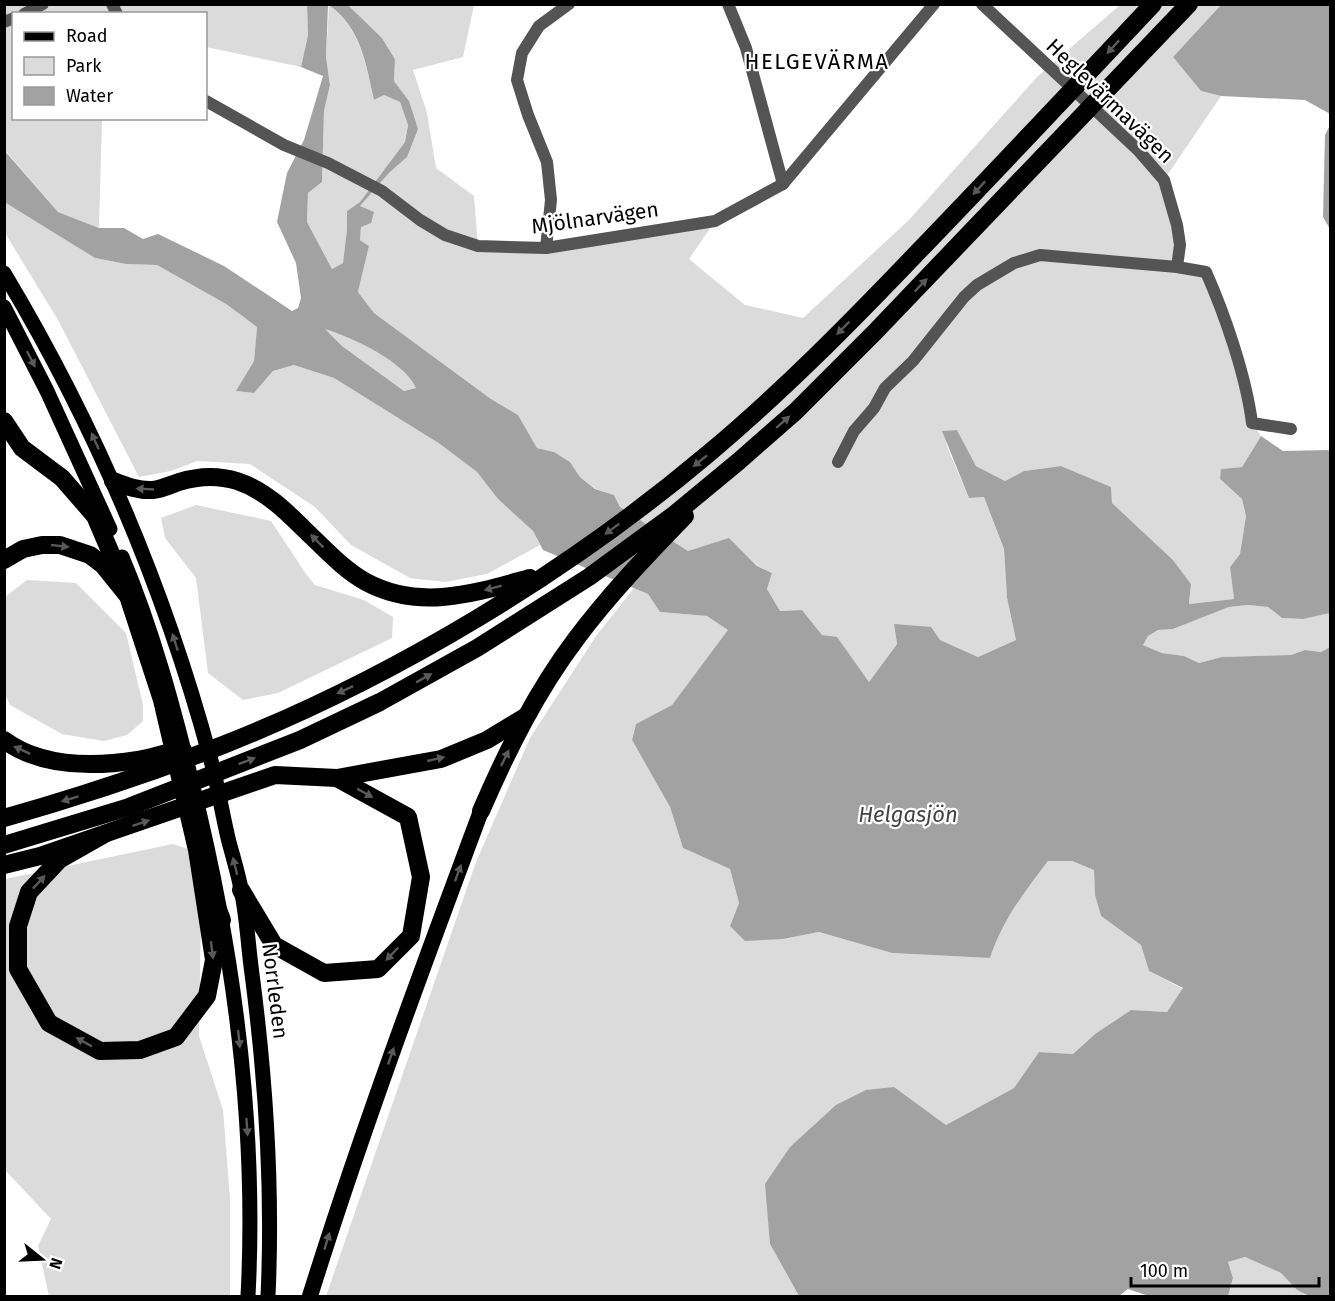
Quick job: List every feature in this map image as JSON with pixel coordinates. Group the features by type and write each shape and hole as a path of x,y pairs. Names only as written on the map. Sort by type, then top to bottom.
{"highway":[{"path":"4,818 116,784 224,745 370,678 463,627 554,570 709,454 780,391 856,316 1153,4"},
{"path":"310,1296 335,1215 402,1023 480,811 526,716 576,639 677,518 796,411 875,332 1189,4"},
{"path":"4,421 22,448 62,478 95,516 128,596 142,620 168,704 201,854 222,920"},
{"path":"113,481 142,490 153,490 198,477 239,482 266,495 280,506 349,570 365,581 400,596 440,598 463,595 554,570"},
{"path":"4,845 129,807 300,740 380,702 477,648 677,518"},
{"path":"4,560 23,549 42,545 75,548 90,555 103,565 128,596"},
{"path":"4,865 104,835 275,776 337,778 441,759 487,740 526,716"},
{"path":"4,740 28,754 47,760 89,764 140,760 173,751 224,745"},
{"path":"241,890 274,945 324,973 378,969 411,936 421,877 408,817 337,778"},
{"path":"104,835 59,860 29,892 18,926 18,969 49,1023 100,1051 140,1050 176,1037 207,996 214,960 201,854"}],"main road":[{"name":"Norrleden","path":"4,273 62,375 113,481 155,583 193,697 211,760 241,890 261,1040 271,1226 268,1296"},
{"path":"4,307 94,490 130,577 142,620"},
{"path":"168,704 199,811 201,854"},
{"name":"Norrleden","path":"222,920 237,1019 249,1150 248,1296"}],"street":[{"path":"28,12 43,4"},
{"path":"546,248 551,200 547,162 517,80 522,53 539,26 569,4"},
{"path":"728,4 746,48 783,184"},
{"name":"Mjölnarvägen","path":"207,103 284,145 328,163 382,191 420,220 445,235 478,246 546,248 715,221 783,184 934,4"},
{"name":"Heglevärmavägen","path":"982,4 1138,150 1164,180 1177,225 1180,245 1177,267"},
{"path":"838,462 854,431 874,408 885,388 912,361 964,297 977,285 1014,263 1040,255 1177,267 1206,272 1221,306 1250,404 1252,423 1291,429"}],"green space":[{"path":"4,5 307,5 308,35 301,67 207,47 207,12 12,12 12,120 102,120 99,228 58,212 5,150"},
{"path":"329,5 340,14 355,36 374,100 384,95 400,102 408,125 405,142 360,202 347,211 343,263 332,269 307,222 308,193 322,182 324,111 330,85 326,57"},
{"path":"348,5 474,5 463,57 413,70 427,113 436,168 474,196 478,246 546,248 715,221 689,259 745,305 803,318 909,220 1037,77 1120,5 1222,5 1173,57 1201,91 1221,96 1164,180 1177,225 1177,267 1206,272 1252,423 1261,436 1242,467 1222,469 1220,479 1242,499 1246,516 1240,554 1230,567 1234,599 1189,604 1191,584 1173,560 1112,503 1111,487 1061,466 1024,471 1005,481 976,466 957,430 943,431 948,449 969,498 984,497 1004,549 1007,598 1016,640 978,657 940,640 894,624 897,644 869,682 837,638 822,635 802,610 780,611 767,589 772,573 758,566 729,539 688,551 620,507 614,495 596,489 580,477 570,462 554,452 537,448 518,415 491,399 374,313 358,292 369,246 360,240 360,206 389,173 407,157 409,101 394,81 395,58 382,38"},
{"path":"4,200 95,258 126,264 157,265 226,304 257,327 254,361 237,391 254,393 273,371 294,365 334,378 440,444 477,472 498,499 533,531 540,545 487,574 445,582 410,578 351,545 315,507 250,464 197,461 171,471 139,477 58,320 5,233"},
{"path":"324,328 362,344 389,359 410,378 416,388 404,391 342,346"},
{"path":"196,505 271,521 315,585 364,600 393,617 392,638 278,693 243,700 208,673 196,578 165,538 161,518"},
{"path":"27,580 76,583 126,633 143,705 143,721 127,735 104,741 62,734 10,705 5,694 5,597"},
{"path":"634,588 648,594 660,612 707,616 729,630 672,705 636,724 632,740 670,807 683,848 730,869 739,903 730,926 783,939 819,932 892,953 990,958 1008,919 1048,861 1072,861 1094,870 1095,895 1101,916 1141,945 1149,971 1183,989 1167,1012 1131,1010 1095,1034 1073,1054 1039,1052 1014,1088 946,1125 894,1087 804,1136 790,1147 770,1244 799,1296 326,1296 476,862 530,738 596,636"},
{"path":"1248,605 1268,607 1282,618 1302,619 1330,613 1330,647 1321,652 1305,650 1291,655 1222,657 1199,663 1184,656 1162,653 1143,645 1147,636 1158,630 1173,629 1229,607"},
{"path":"173,844 191,850 201,915 199,1036 223,1110 230,1198 230,1296 49,1296 38,1246 51,1219 5,1170 5,879"},
{"path":"1245,1257 1281,1273 1297,1290 1309,1296 1228,1296 1233,1278 1228,1262"}],"water":[{"path":"1222,4 1330,5 1330,114 1305,100 1221,96 1201,91 1173,57"},
{"name":"Helgasjön","path":"307,5 328,5 326,57 330,85 324,111 322,182 308,193 307,222 332,269 343,263 347,211 360,202 405,142 408,125 400,102 384,95 374,100 365,60 355,36 340,14 329,5 348,5 382,38 395,59 394,81 409,101 418,129 407,157 389,173 360,206 374,212 371,223 361,227 360,240 369,246 358,292 374,313 491,399 518,415 537,448 554,452 570,462 580,477 595,489 614,495 620,507 688,551 729,538 757,566 772,573 767,589 780,611 802,610 822,635 837,637 869,682 897,644 894,624 931,627 940,640 978,657 1016,640 1007,598 1004,549 984,497 969,498 942,431 957,430 976,466 1005,481 1024,471 1061,466 1111,487 1112,503 1173,560 1191,584 1189,604 1234,599 1230,567 1240,554 1246,516 1242,499 1220,479 1221,469 1242,467 1261,436 1283,451 1330,450 1330,613 1303,619 1282,618 1268,607 1248,605 1229,607 1173,629 1158,630 1148,636 1143,645 1162,653 1184,656 1199,663 1222,657 1291,655 1305,650 1321,652 1330,647 1330,1296 1309,1296 1297,1290 1281,1273 1245,1257 1228,1262 1233,1278 1228,1296 1149,1296 1128,1289 1119,1296 799,1296 770,1244 765,1184 790,1147 836,1105 866,1090 894,1087 946,1125 1014,1088 1039,1052 1073,1054 1095,1034 1131,1010 1167,1012 1183,988 1149,971 1141,945 1101,916 1095,895 1094,870 1072,861 1048,861 1008,919 990,958 892,953 819,932 783,939 745,941 730,926 739,903 730,869 683,848 670,807 632,740 636,724 672,705 728,630 707,616 660,612 648,594 543,550 533,531 498,499 477,472 440,444 334,378 294,365 273,371 254,393 236,391 254,361 257,327 226,304 157,265 126,264 95,258 4,200 4,150 58,212 99,228 124,228 143,239 158,234 224,266 292,311 298,308 301,298 296,263 277,222 287,173 304,140 323,76 301,67 308,35","holes":["325,329 389,360 410,378 416,388 404,391 342,346"]},
{"path":"1330,125 1330,229 1323,217 1325,135"}],"district":[{"name":"HELGEVÄRMA","path":"817,61"}]}
